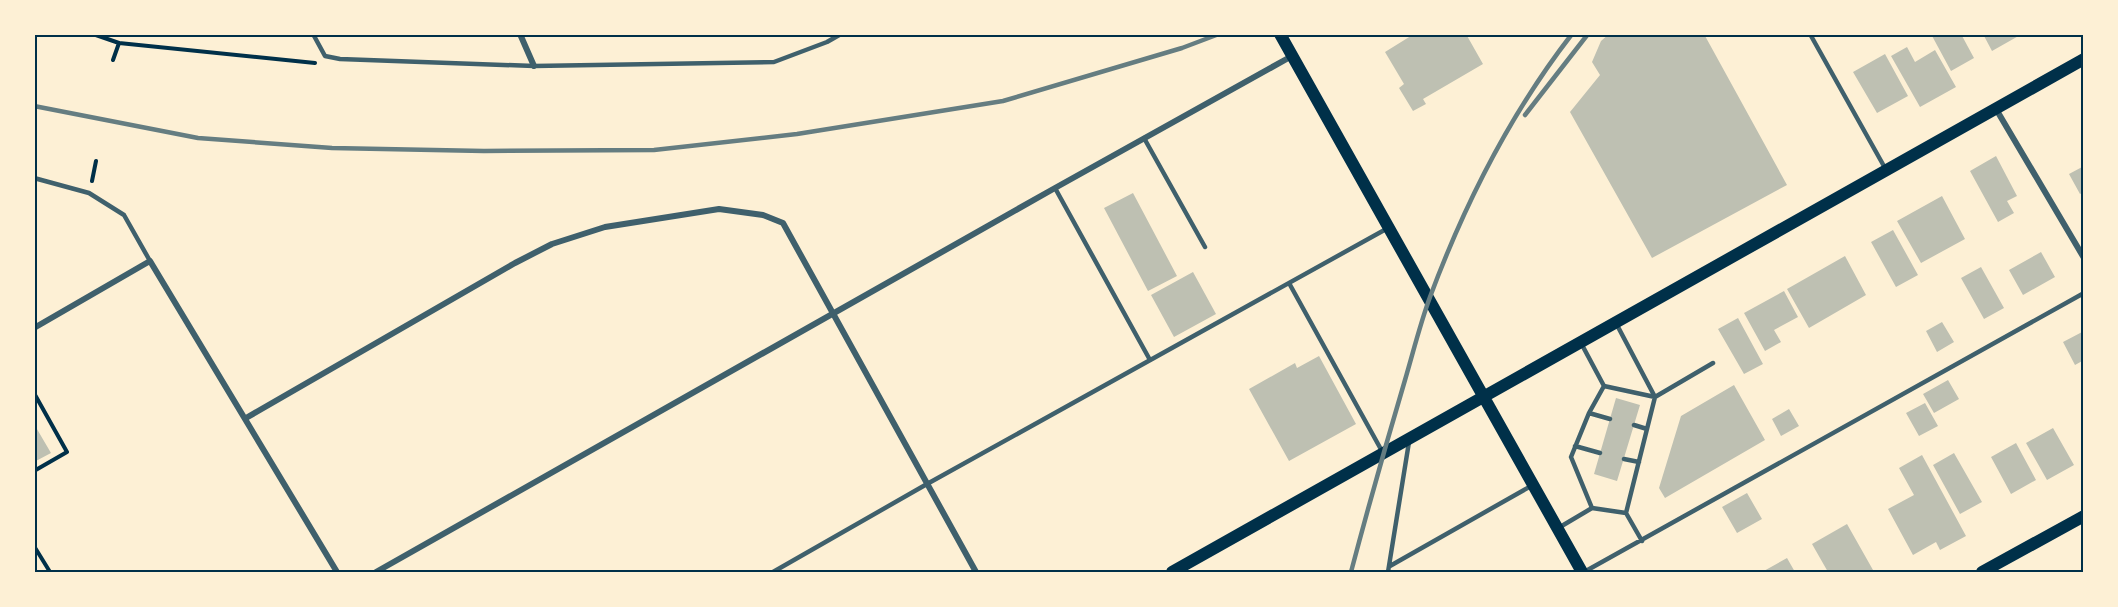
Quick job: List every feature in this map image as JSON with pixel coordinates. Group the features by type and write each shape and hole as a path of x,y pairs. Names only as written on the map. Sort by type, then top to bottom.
{"main road":[{"path":"1280,34 1583,573"},
{"path":"1172,573 2084,59"},
{"path":"1982,573 2084,516"}],"street":[{"path":"520,34 534,66"},
{"path":"376,573 833,313 1292,57"},
{"path":"1996,109 2084,258"},
{"path":"246,418 552,244 605,227 719,209 763,215 783,223 976,573"},
{"path":"34,328 150,261 337,573"}],"lane":[{"path":"313,34 325,56 340,59 534,66 774,62 827,42 841,34"},
{"path":"1810,34 1886,170"},
{"path":"1144,138 1205,247"},
{"path":"34,178 89,193 124,215 150,261"},
{"path":"1055,188 1150,360"},
{"path":"773,573 927,483 1388,228"},
{"path":"1289,283 1383,453"},
{"path":"1583,573 2084,293"},
{"path":"1616,323 1655,397 1626,513 1642,541"},
{"path":"1581,343 1604,386 1655,397 1713,363"},
{"path":"1592,508 1570,457 1589,413 1604,386"},
{"path":"1589,413 1610,419"},
{"path":"1634,425 1647,429"},
{"path":"1388,573 1409,438"},
{"path":"1575,446 1600,453"},
{"path":"1624,459 1639,462"},
{"path":"1390,566 1533,485"},
{"path":"1557,528 1592,508 1626,513"}],"path":[{"path":"93,34 119,43 315,63 325,56"},
{"path":"112,60 119,43"},
{"path":"89,193 96,161"},
{"path":"34,393 67,452 34,471"},
{"path":"34,546 50,573"}],"building":[{"path":"1414,34 1466,34 1483,64 1423,99 1426,104 1413,111 1399,88 1404,84 1385,52"},
{"path":"1609,34 1704,34 1787,185 1652,258 1570,112 1600,75 1592,62 1601,41"},
{"path":"1931,34 1961,34 1974,58 1951,71"},
{"path":"1983,34 2022,34 1992,51"},
{"path":"1907,47 1915,62 1935,50 1956,87 1920,107 1891,56"},
{"path":"1885,54 1908,96 1877,113 1853,72"},
{"path":"1996,156 2017,196 2007,201 2014,213 1998,222 1970,171"},
{"path":"2084,166 2084,192 2080,194 2069,174"},
{"path":"1133,193 1177,276 1148,291 1104,208"},
{"path":"1942,196 1965,239 1921,263 1897,221"},
{"path":"1893,230 1918,275 1896,287 1871,242"},
{"path":"2041,252 2055,277 2023,295 2009,270"},
{"path":"1845,256 1866,295 1809,328 1787,289"},
{"path":"1981,267 2004,308 1984,319 1961,278"},
{"path":"1193,272 1216,314 1174,337 1151,295"},
{"path":"1784,291 1798,317 1774,330 1781,342 1765,351 1744,313"},
{"path":"1738,318 1763,364 1744,374 1718,329"},
{"path":"1942,322 1954,342 1937,352 1926,331"},
{"path":"2084,331 2084,360 2075,365 2063,342"},
{"path":"1319,356 1356,424 1289,461 1249,389 1295,363 1297,368"},
{"path":"1948,380 1959,399 1934,413 1923,394"},
{"path":"1734,385 1765,440 1665,498 1659,488 1681,416"},
{"path":"1616,398 1640,405 1617,481 1594,474"},
{"path":"1925,403 1938,426 1919,436 1906,413"},
{"path":"1789,409 1799,426 1781,436 1772,419"},
{"path":"34,424 51,453 34,462"},
{"path":"2053,428 2074,465 2047,480 2026,443"},
{"path":"2016,443 2036,480 2011,494 1991,457"},
{"path":"1954,453 1982,502 1960,514 1933,465"},
{"path":"1922,455 1966,536 1940,550 1936,542 1913,555 1888,509 1914,495 1899,468"},
{"path":"1747,493 1762,519 1737,533 1722,507"},
{"path":"1847,524 1873,570 1869,572 1828,572 1812,544"},
{"path":"1787,558 1795,572 1762,572"}],"railway":[{"path":"34,106 198,138 332,148 484,151 654,150 797,134 1003,101 1182,48 1219,34"},
{"path":"1351,572 1420,328 1444,262 1491,160 1529,96 1572,34"},
{"path":"1525,115 1588,34"}]}
